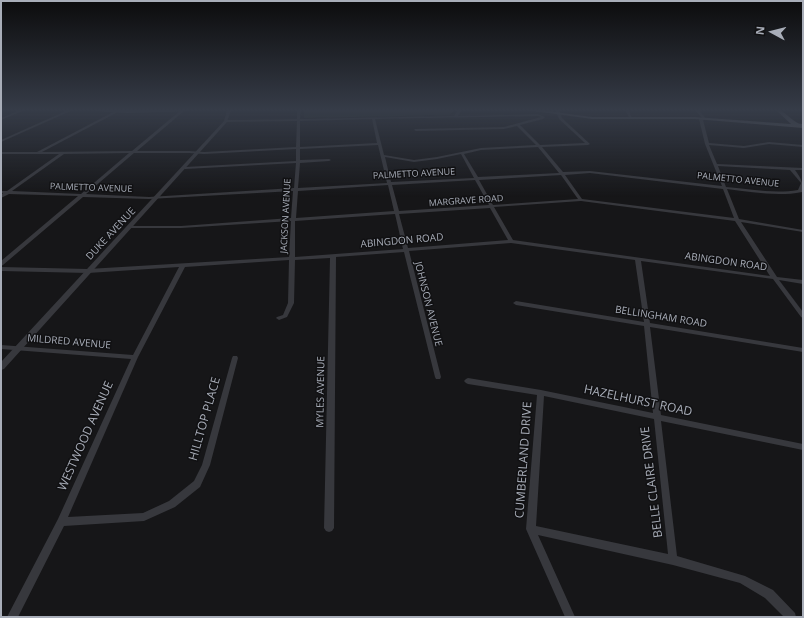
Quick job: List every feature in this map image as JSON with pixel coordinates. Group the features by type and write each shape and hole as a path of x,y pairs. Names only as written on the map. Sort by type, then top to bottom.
{"street":[{"path":"36,153 63,139"},
{"path":"1,264 149,139"},
{"name":"DUKE AVENUE","path":"1,367 210,139"},
{"name":"JACKSON AVENUE","path":"279,318 285,316 291,303 293,220 298,161 298,139"},
{"name":"JOHNSON AVENUE","path":"378,139 438,377"},
{"path":"532,139 573,187 581,200"},
{"path":"383,156 414,161 481,149 588,144 582,139"},
{"path":"706,139 737,220 774,277 803,316"},
{"path":"707,144 744,147 769,143 803,146"},
{"path":"1,153 198,152 379,144"},
{"path":"1,197 63,153"},
{"path":"462,153 476,179 494,207 511,241"},
{"path":"184,168 329,160"},
{"path":"716,165 803,169"},
{"name":"PALMETTO AVENUE","path":"1,192 82,196 157,197 590,172 781,193 800,191 803,183 792,169"},
{"name":"MARGRAVE ROAD","path":"129,227 180,227 396,214 581,200 737,220 803,231"},
{"name":"ABINGDON ROAD","path":"1,269 88,271 333,256 511,241 803,282"},
{"name":"MYLES AVENUE","path":"329,528 333,256"},
{"name":"BELLE CLAIRE DRIVE","path":"638,259 647,324 656,418 673,560"},
{"name":"WESTWOOD AVENUE","path":"12,617 61,522 135,357 182,265"},
{"name":"BELLINGHAM ROAD","path":"516,303 803,350"},
{"name":"MILDRED AVENUE","path":"1,347 135,357"},
{"name":"HILLTOP PLACE","path":"61,522 144,517 172,504 197,484 206,465 235,358"},
{"name":"HAZELHURST ROAD","path":"468,381 541,393 656,418 803,447"},
{"name":"CUMBERLAND DRIVE","path":"541,393 532,529 570,617"},
{"path":"532,529 673,560 742,579 769,594 791,617"}]}
